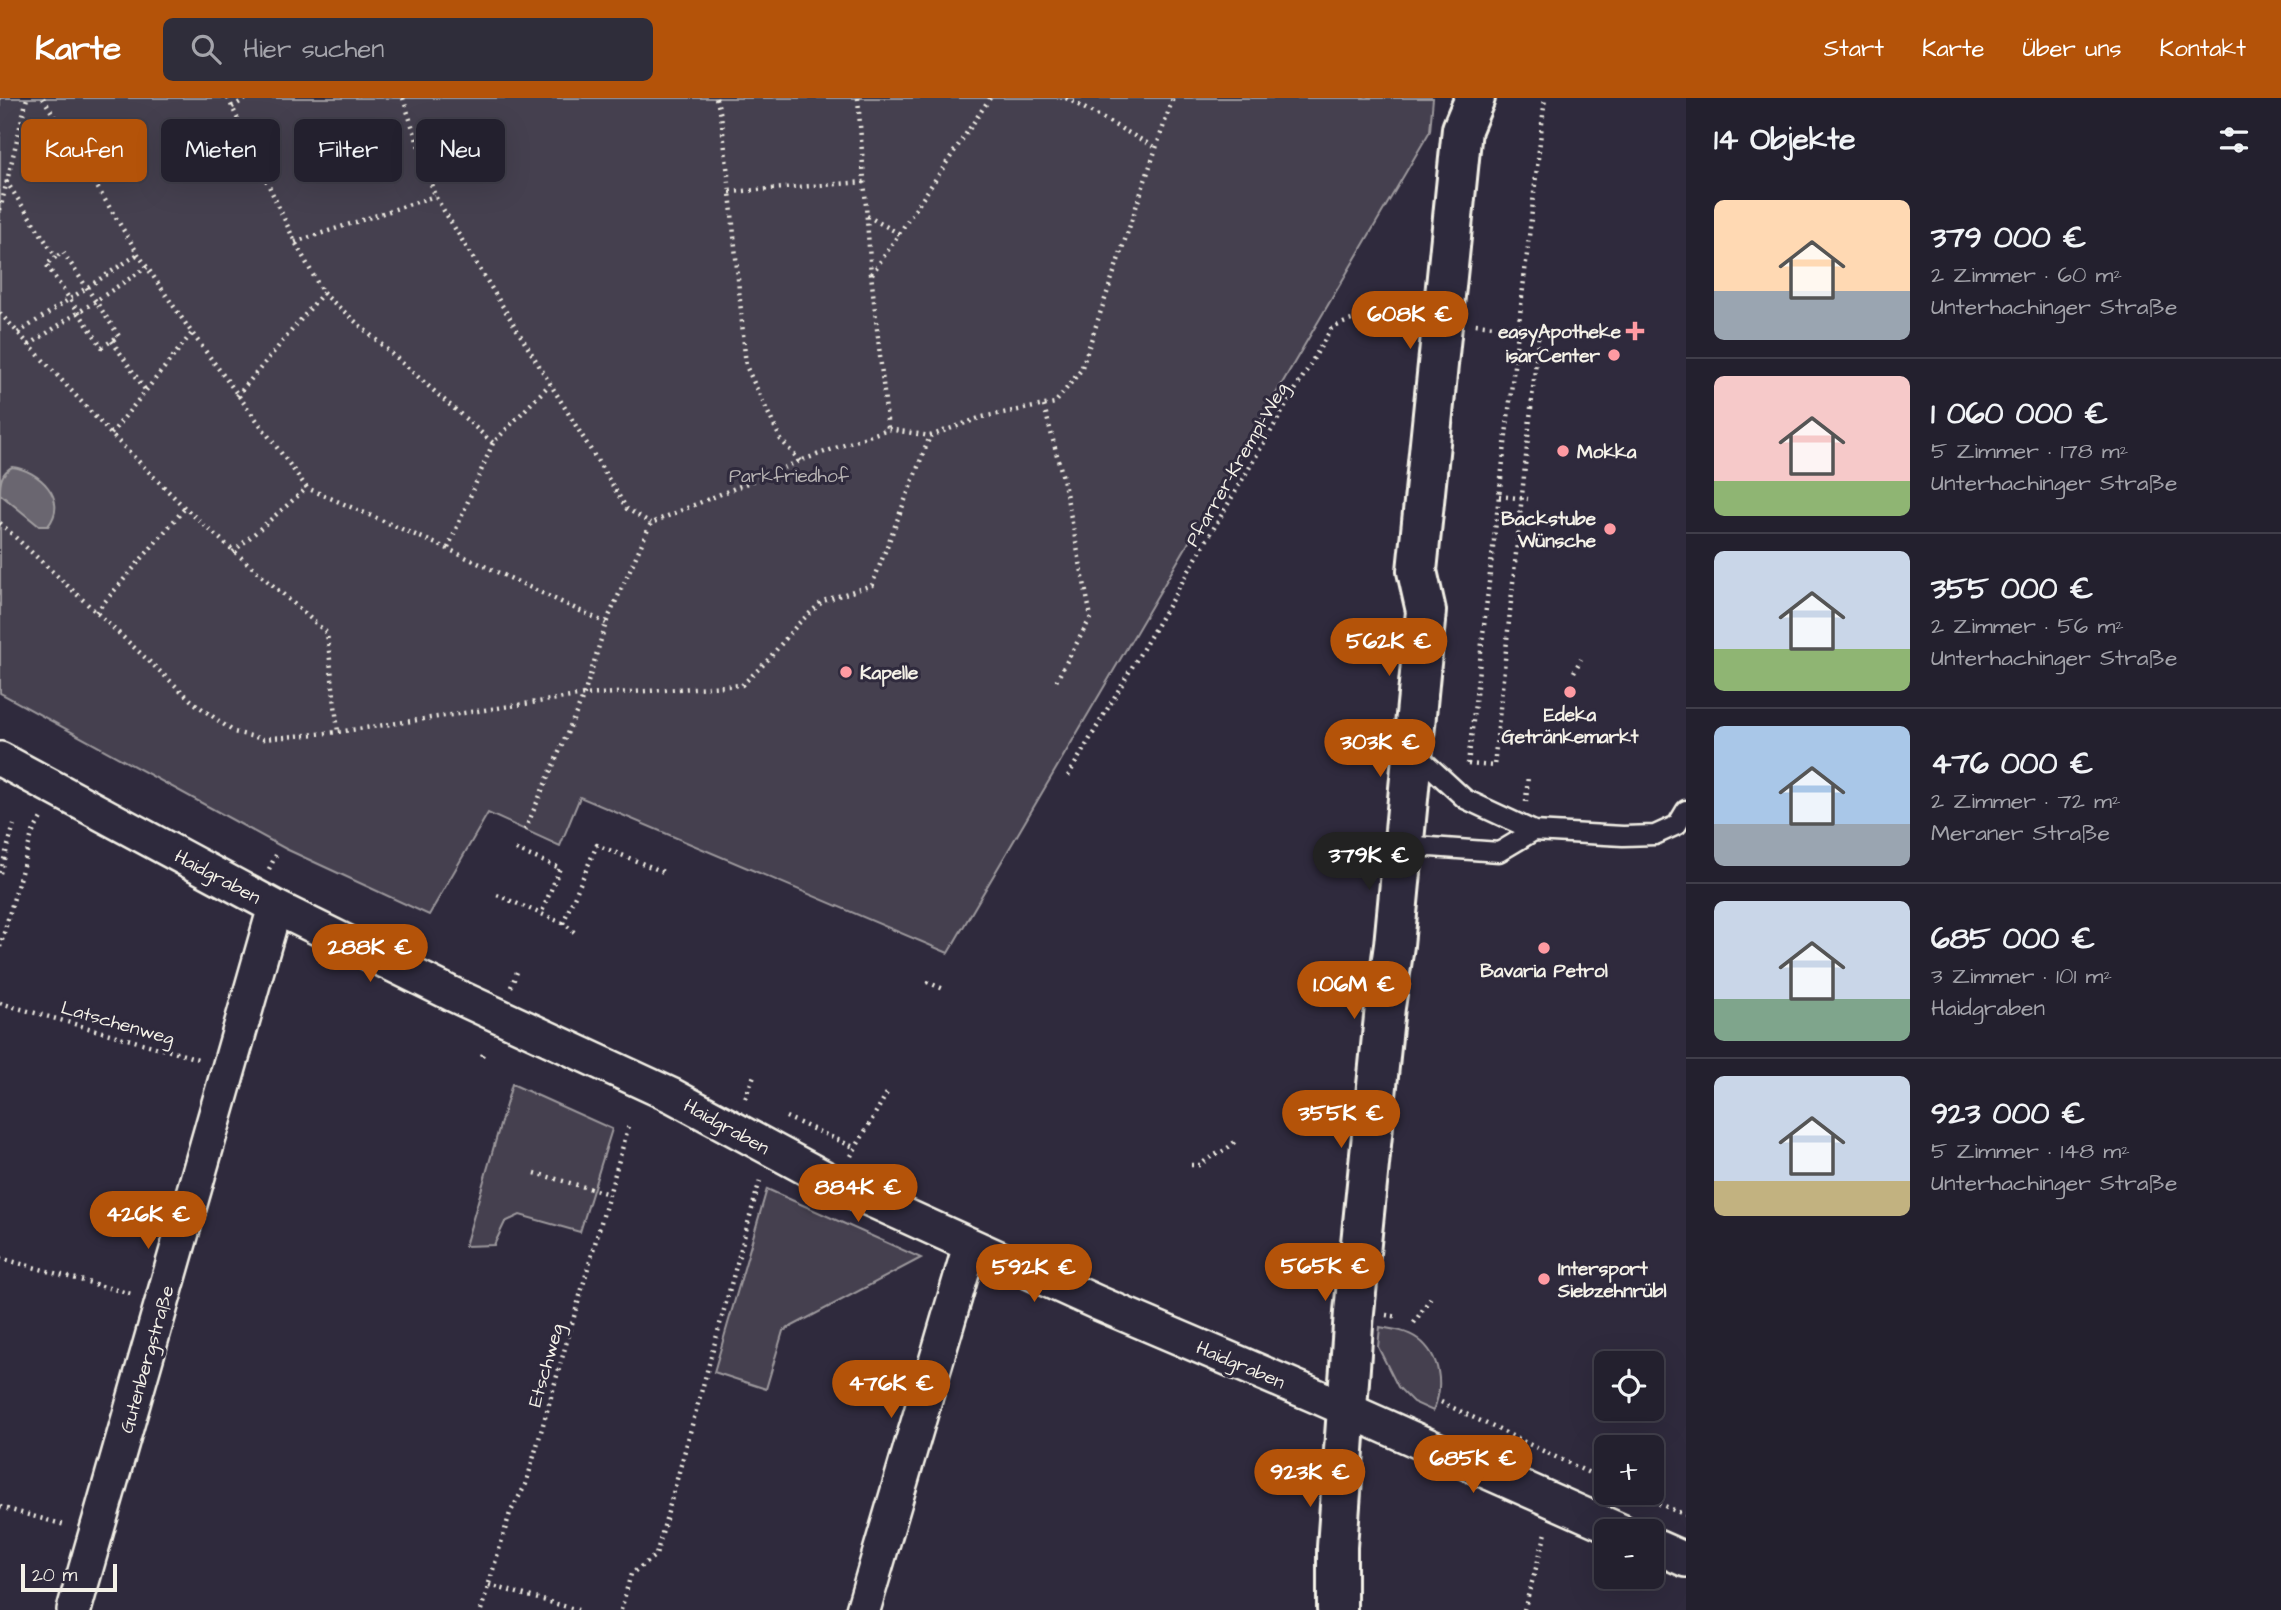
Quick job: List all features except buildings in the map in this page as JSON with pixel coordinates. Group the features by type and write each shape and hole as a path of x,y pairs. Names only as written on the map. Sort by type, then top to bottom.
{"main road":[{"path":"1337,1610 1337,1547 1354,1312 1426,611 1443,574 1455,322 1488,132 1477,98"}],"street":[{"name":"Haidgraben","path":"0,759 275,907 452,994 673,1096 836,1184 970,1246 1594,1519"},
{"name":"Gutenbergstraße","path":"74,1610 275,907"},
{"path":"863,1610 970,1246"},
{"path":"1664,1550 1686,1560"}],"lane":[{"path":"1412,750 1465,799 1534,831 1655,835 1677,825 1686,810"},
{"path":"1403,845 1499,852 1534,831"}],"path":[{"path":"0,210 27,98"},
{"path":"43,98 138,254 237,396 307,488 448,549 606,623"},
{"path":"228,98 295,242 323,293 493,443"},
{"path":"232,107 247,98"},
{"path":"403,98 435,196 627,509 650,523"},
{"path":"716,98 721,116 730,191 746,366 781,440 800,461"},
{"path":"858,98 888,429"},
{"path":"872,274 990,98"},
{"path":"1066,98 1156,148"},
{"path":"525,830 584,695 606,623 650,523 800,461 888,429 930,436 982,418 1055,403 1081,370 1173,98"},
{"path":"1465,799 1545,98"},
{"path":"6,181 56,257"},
{"path":"730,191 865,182"},
{"path":"295,242 435,196"},
{"path":"867,216 900,233"},
{"path":"63,252 87,288 119,336 102,347 46,264 63,252"},
{"path":"18,333 138,254"},
{"path":"29,345 147,267"},
{"path":"237,396 323,293"},
{"path":"0,313 111,435 185,508 327,634 338,732"},
{"name":"Pfarrer-Krempl-Weg","path":"1068,776 1331,329 1350,319 1370,316 1518,329"},
{"path":"1468,764 1494,766 1525,499 1539,331 1518,329"},
{"path":"111,435 192,333"},
{"path":"112,341 146,391"},
{"path":"448,549 493,443 550,384"},
{"path":"1045,406 1063,478 1091,617 1054,685"},
{"path":"0,523 193,702 234,732 263,739 338,732 584,695 741,685 823,601 872,585 930,436"},
{"path":"233,552 307,488"},
{"path":"1499,496 1525,499"},
{"path":"96,612 185,508"},
{"path":"1574,672 1581,659"},
{"path":"0,947 32,834 56,789"},
{"path":"0,873 14,825"},
{"path":"563,923 597,845 667,873"},
{"path":"516,850 560,868 541,914"},
{"path":"497,895 563,923 575,933"},
{"path":"927,982 946,990"},
{"name":"Latschenweg","path":"0,1003 229,1068"},
{"path":"743,1104 755,1073"},
{"path":"856,1148 887,1093"},
{"name":"Etschweg","path":"481,1610 510,1513 526,1483 629,1125"},
{"path":"1191,1165 1201,1165 1209,1156 1227,1151 1237,1139"},
{"path":"535,1172 609,1194"},
{"path":"621,1610 631,1574 656,1555 751,1210"},
{"path":"0,1258 162,1302"},
{"path":"1414,1323 1431,1297"},
{"path":"1441,1402 1594,1474"},
{"path":"1524,1610 1555,1502"},
{"path":"1662,1505 1686,1515"},
{"path":"0,1507 96,1534"},
{"path":"489,1585 578,1610"}],"green space":[{"name":"Parkfriedhof","path":"0,98 1433,98 1430,131 948,953 580,797 560,846 488,813 429,915 286,849 0,693"},
{"path":"512,1084 612,1129 580,1232 520,1215 505,1222 494,1245 465,1246"},
{"path":"767,1189 921,1258 783,1331 766,1389 714,1372"},
{"path":"1380,1327 1414,1336 1432,1354 1439,1382 1433,1411 1413,1402 1398,1387 1378,1347"}],"shaded area":[{"path":"12,467 22,469 41,480 53,496 54,516 48,526 39,526 0,494 2,478"}],"place":[{"name":"easyApotheke","path":"1635,331"},
{"name":"isarCenter","path":"1614,355"},
{"name":"Mokka","path":"1563,451"},
{"name":"Backstube Wünsche","path":"1610,529"},
{"name":"Kapelle","path":"846,672"},
{"name":"Edeka Getränkemarkt","path":"1570,692"},
{"name":"Bavaria Petrol","path":"1544,948"},
{"name":"Intersport Siebzehnrübl","path":"1544,1279"}]}
